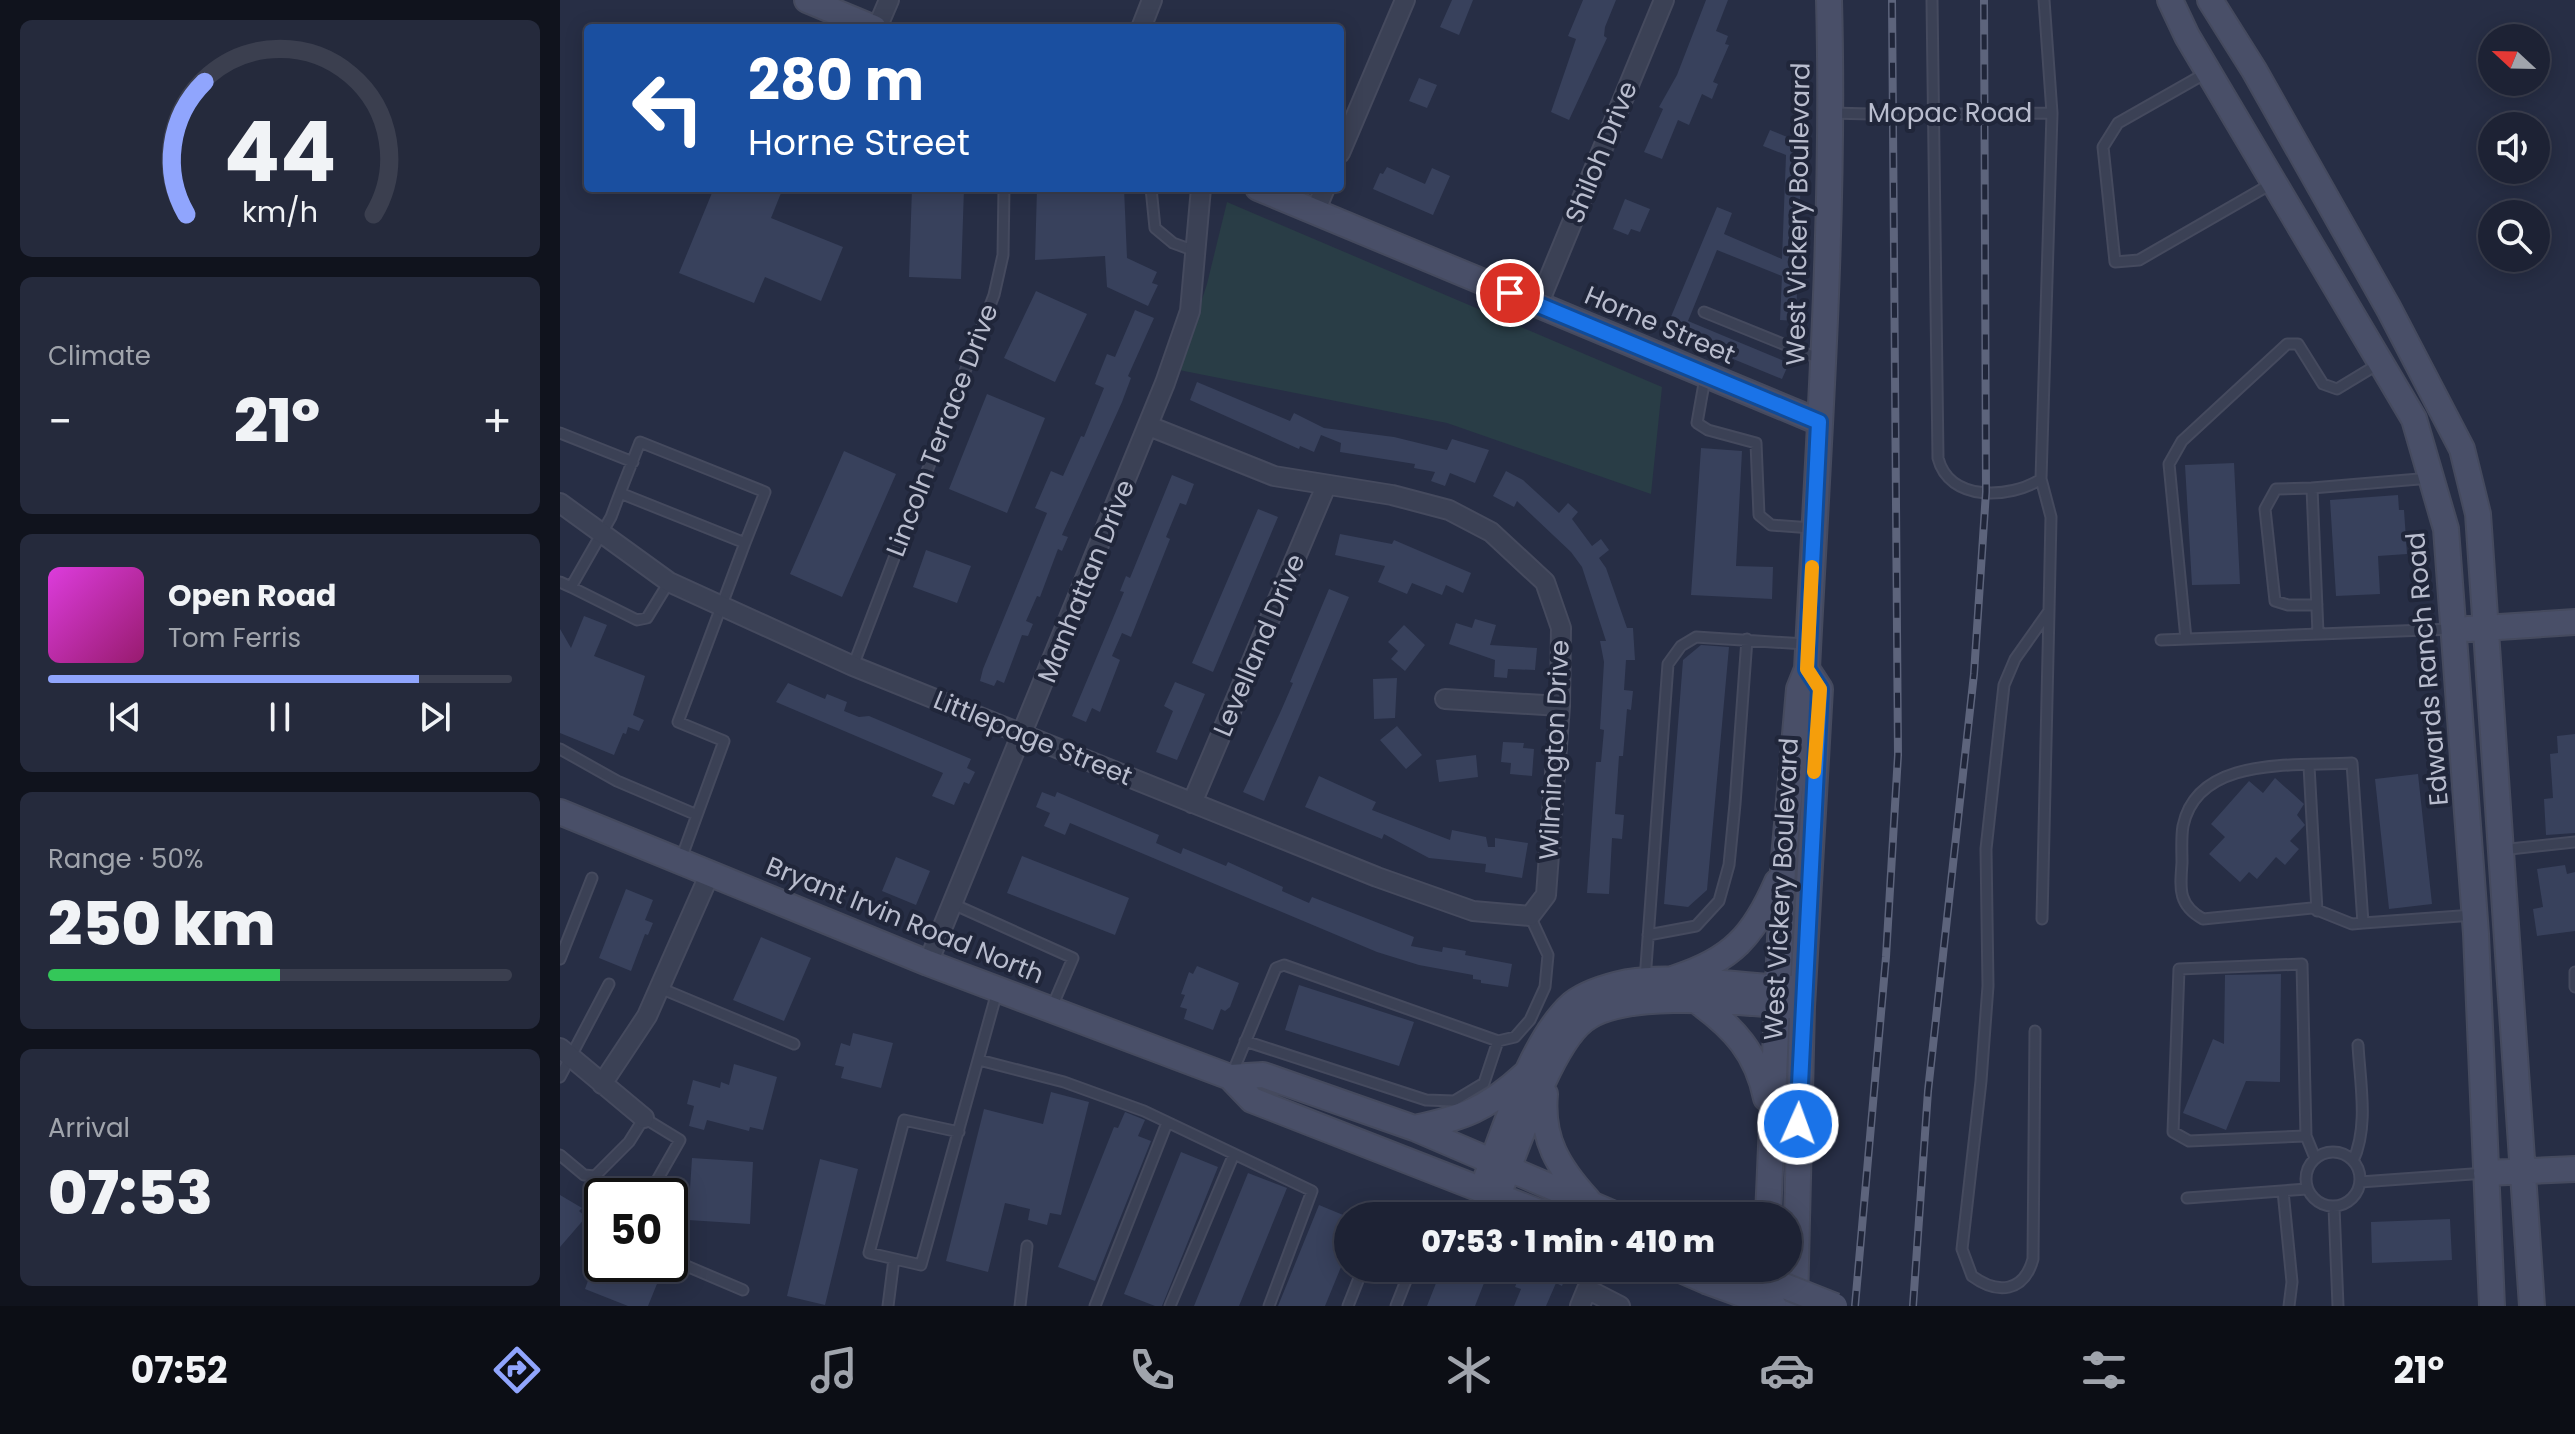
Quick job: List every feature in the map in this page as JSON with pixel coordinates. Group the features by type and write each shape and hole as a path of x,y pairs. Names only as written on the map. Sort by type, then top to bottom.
{"main road":[{"path":"807,0 866,24"},
{"name":"West Vickery Boulevard","path":"1769,1202 1783,869 1799,689 1807,669 1824,361 1831,113 1829,0"},
{"name":"Edwards Ranch Road","path":"2170,0 2208,72 2414,419 2446,529 2474,915 2492,1304"},
{"path":"2210,0 2254,70 2406,340 2462,449 2478,514 2514,1005 2532,1306"},
{"name":"Horne Street","path":"1268,192 1819,422"},
{"path":"2379,360 2406,340"},
{"path":"2453,629 2575,622"},
{"name":"West Vickery Boulevard","path":"1795,1306 1802,998 1820,689 1807,669"},
{"name":"Bryant Irvin Road North","path":"560,812 711,871 928,963 1230,1077 1263,1075 1414,1128 1587,1202"},
{"path":"1490,1192 1538,1075 1557,1019 1574,1002 1603,989 1655,982 1718,961 1743,942 1762,917 1783,869"},
{"path":"2474,915 2494,942 2514,1005"},
{"path":"1655,982 1802,998"},
{"path":"1414,1128 1472,1114 1538,1075 1572,1032 1598,1012 1633,1002 1698,1002 1777,996"},
{"path":"1698,1002 1735,1032 1753,1055 1768,1110 1770,1184"},
{"path":"1538,1075 1547,1139 1558,1163 1590,1202"},
{"name":"Bryant Irvin Road North","path":"1230,1077 1252,1100 1515,1202"},
{"path":"2486,1173 2575,1169"},
{"path":"1709,1282 1774,1306"},
{"path":"1766,1306 1767,1282"},
{"path":"1774,1282 1835,1306"}],"street":[{"path":"878,24 889,0"},
{"path":"1143,24 1152,0"},
{"path":"1344,144 1405,0"},
{"name":"Shiloh Drive","path":"1538,305 1664,0"},
{"name":"Manhattan Drive","path":"928,963 1149,426 1190,311 1201,192"},
{"path":"1315,212 1323,192"},
{"name":"Wilmington Drive","path":"1149,426 1274,476 1392,495 1449,510 1491,532 1522,557 1545,582 1561,628 1560,706 1546,895 1530,916"},
{"name":"Levelland Drive","path":"1192,803 1326,486"},
{"name":"Littlepage Street","path":"560,503 669,582 853,666 1025,732 1377,877 1473,911 1530,916"},
{"path":"1445,699 1560,706"},
{"path":"602,1084 647,1016 711,871"},
{"path":"565,1052 644,1118"},
{"path":"1580,1306 1587,1289 1620,1306"}],"lane":[{"path":"1932,0 1938,458 1947,477 1969,491 2019,490 2041,479"},
{"name":"Mopac Road","path":"1831,113 2052,113 2044,0"},
{"path":"2208,72 2118,123 2103,147 2115,262 2139,260 2274,183"},
{"path":"2042,919 2051,517 2041,479 2052,113"},
{"name":"Lincoln Terrace Drive","path":"853,666 994,295 1003,255 1004,192"},
{"path":"1151,192 1155,228 1173,243 1195,251"},
{"path":"1704,312 1824,361"},
{"path":"2186,639 2169,464 2182,441 2287,344 2298,344 2323,384 2337,389 2379,360"},
{"path":"1706,375 1697,423 1708,430 1756,443 1759,515 1771,525 1814,528"},
{"path":"560,433 633,462"},
{"path":"571,587 599,533 611,517 640,442 765,492 678,722 724,741 681,859"},
{"path":"2317,605 2288,605 2275,601 2265,509 2276,489 2431,478"},
{"path":"2312,488 2318,633"},
{"path":"620,493 745,543"},
{"path":"560,582 637,620 647,618 669,582"},
{"path":"2035,1031 2033,1259 2028,1276 2020,1285 2010,1288 1972,1276 1966,1269 1962,1249 1981,1081 1988,954 1986,849 2000,700 2015,659 2049,611"},
{"path":"2161,640 2453,629"},
{"path":"1655,982 1648,935 1668,664 1681,646 1696,637 1808,644"},
{"path":"1648,935 1696,926 1719,901 1729,865 1747,639"},
{"path":"560,749 617,781 697,815"},
{"path":"2363,923 2352,763 2239,771 2216,778 2194,801 2183,825 2180,898 2191,912 2203,919 2317,911 2352,924 2474,915"},
{"path":"2309,766 2317,911"},
{"path":"2501,850 2575,842"},
{"path":"560,959 592,878"},
{"path":"953,904 1073,958 1051,1009"},
{"path":"1230,1077 1276,968 1284,965 1498,1041 1515,1037 1545,987 1548,955 1530,916"},
{"path":"2306,1136 2189,1141 2173,1132 2179,969 2302,964 2306,1136 2315,1158"},
{"path":"2575,972 2575,987"},
{"path":"560,1077 565,1052 609,984"},
{"path":"660,988 794,1044"},
{"path":"959,1132 904,1120 869,1253 921,1265 959,1132 998,989"},
{"path":"1245,1041 1426,1100 1454,1101 1484,1083 1498,1041"},
{"path":"2353,1161 2361,1143 2362,1126 2358,1045"},
{"path":"979,1060 1064,1082 1167,1123 1312,1191 1269,1306"},
{"path":"560,1155 584,1175 595,1176 629,1142 644,1118 680,1140 658,1178"},
{"path":"1095,1306 1167,1123"},
{"path":"2338,1152 2353,1161 2360,1182 2349,1202 2334,1207 2315,1200 2307,1189 2305,1175 2315,1158 2338,1152"},
{"path":"1170,1306 1234,1154"},
{"path":"2360,1182 2486,1173"},
{"path":"2187,1198 2307,1189"},
{"path":"2283,1191 2292,1282 2289,1306"},
{"path":"2334,1207 2338,1306"},
{"path":"1020,1306 1027,1246"},
{"path":"888,1306 894,1259"},
{"path":"688,1267 743,1290"},
{"path":"1348,1306 1357,1282"},
{"path":"1396,1306 1405,1282"}],"shaded area":[{"path":"1227,202 1662,387 1651,494 1447,423 1179,370 1207,284"}],"building":[{"path":"1452,0 1473,0 1459,35 1440,27"},
{"path":"1583,0 1616,0 1605,27 1604,36 1607,38 1569,120 1551,112 1576,39 1568,36"},
{"path":"1706,0 1728,0 1716,31 1728,36 1725,44 1729,45 1713,82 1718,84 1712,99 1702,94 1689,125 1678,120 1662,159 1644,152 1663,109 1659,107 1677,75"},
{"path":"1419,78 1437,85 1427,108 1409,101"},
{"path":"1770,130 1802,143 1796,321 1780,320 1782,276 1717,250 1688,321 1789,363 1782,379 1665,331 1717,207 1732,213 1724,234 1782,259 1786,155 1763,146"},
{"path":"1387,167 1425,184 1432,168 1450,176 1433,215 1373,189 1380,173 1383,174"},
{"path":"712,192 781,192 771,218 843,247 821,301 765,277 754,303 679,273"},
{"path":"912,192 964,192 961,279 909,277"},
{"path":"1037,192 1124,192 1127,258 1157,272 1152,283 1158,285 1148,306 1107,287 1105,256 1035,260"},
{"path":"1625,199 1650,209 1640,232 1631,229 1628,235 1613,229"},
{"path":"1036,291 1087,314 1055,382 1004,358"},
{"path":"1135,310 1154,318 1128,376 1131,378 1122,402 1062,535 1068,537 1062,551 1058,549 1040,597 1037,596 1026,621 1033,624 1028,636 1022,635 1004,683 997,680 994,686 980,681 1047,513 1035,508 1051,471 1063,476 1081,436 1084,437 1104,388 1095,384 1107,354 1115,357"},
{"path":"1197,382 1290,421 1294,413 1324,428 1394,437 1447,450 1452,439 1489,450 1475,483 1450,473 1445,486 1431,481 1435,472 1414,468 1415,464 1340,452 1341,443 1321,435 1314,452 1300,446 1299,449 1190,400"},
{"path":"987,394 1045,418 1007,513 949,489"},
{"path":"1701,448 1742,451 1736,566 1773,567 1772,599 1691,595"},
{"path":"844,451 896,474 842,597 790,574"},
{"path":"2234,463 2240,584 2192,585 2185,465"},
{"path":"1506,471 1523,480 1559,513 1568,503 1578,512 1572,519 1592,546 1601,539 1609,550 1599,558 1606,568 1627,628 1633,628 1635,660 1626,660 1624,690 1633,691 1631,710 1627,709 1623,756 1619,756 1615,814 1624,815 1622,839 1612,838 1609,894 1587,893 1596,762 1601,762 1604,730 1600,729 1604,662 1600,641 1606,641 1582,567 1571,552 1517,501 1514,507 1493,496"},
{"path":"1172,475 1194,484 1186,505 1180,503 1166,537 1170,539 1131,637 1122,633 1112,656 1120,660 1100,712 1092,708 1086,722 1072,716 1124,592 1120,591 1126,576 1130,578"},
{"path":"2398,495 2399,510 2404,510 2407,554 2378,556 2380,594 2336,596 2330,500"},
{"path":"1258,509 1278,517 1213,672 1192,663"},
{"path":"1340,534 1392,544 1394,540 1471,573 1463,593 1446,585 1442,595 1412,583 1407,594 1378,582 1385,566 1335,555"},
{"path":"926,550 971,566 957,603 913,587"},
{"path":"1329,589 1349,597 1264,801 1243,792 1293,683 1290,682"},
{"path":"584,616 607,625 594,656 645,676 633,715 644,720 639,731 628,727 614,755 560,733 560,629 571,648"},
{"path":"1475,619 1496,625 1490,645 1537,648 1535,670 1508,669 1507,678 1494,677 1495,660 1449,644 1456,623 1472,628"},
{"path":"1404,625 1425,645 1405,671 1391,659 1398,651 1388,642"},
{"path":"1701,645 1729,647 1707,890 1688,907 1664,904 1683,660"},
{"path":"1397,678 1395,718 1374,719 1373,679"},
{"path":"1175,682 1205,694 1177,760 1156,752 1173,711 1164,706"},
{"path":"788,683 825,699 827,694 847,702 844,711 859,717 869,716 971,759 967,768 975,772 969,784 964,782 954,805 932,796 943,773 776,702"},
{"path":"1397,726 1422,755 1406,769 1380,740"},
{"path":"2575,734 2575,833 2546,835 2544,799 2553,798 2550,754 2558,753 2557,736"},
{"path":"1503,742 1524,743 1523,748 1534,749 1532,776 1510,774 1511,763 1501,762"},
{"path":"1476,755 1478,777 1439,782 1436,760"},
{"path":"2418,774 2432,904 2389,909 2375,779"},
{"path":"1319,776 1376,802 1372,810 1450,840 1452,830 1486,837 1488,847 1495,847 1495,838 1528,843 1522,878 1485,872 1486,864 1429,858 1384,834 1382,839 1305,807"},
{"path":"2275,778 2304,804 2297,815 2305,825 2290,841 2299,849 2285,865 2276,857 2257,879 2249,872 2240,882 2209,854 2225,837 2211,824 2249,781 2263,793"},
{"path":"1042,792 1055,797 1057,792 1159,835 1156,843 1181,854 1183,848 1226,866 1228,862 1283,887 1282,891 1309,903 1312,897 1414,937 1411,946 1442,952 1443,947 1466,951 1465,955 1512,964 1508,987 1481,983 1481,980 1473,979 1473,975 1419,965 1377,952 1070,823 1065,835 1044,826 1050,813 1036,807"},
{"path":"1022,856 1129,898 1115,935 1007,893"},
{"path":"896,857 930,871 916,905 882,891"},
{"path":"2565,865 2567,874 2575,872 2575,931 2537,936 2533,909 2543,907 2537,869"},
{"path":"626,889 653,900 645,920 653,923 648,935 645,934 631,971 599,958"},
{"path":"761,937 811,958 784,1021 733,1000"},
{"path":"1197,966 1239,983 1230,1007 1225,1011 1221,1009 1213,1030 1184,1019 1187,1009 1180,1007 1189,972 1193,974"},
{"path":"2281,974 2280,1082 2246,1081 2226,1130 2183,1113 2213,1039 2224,1044 2225,975"},
{"path":"1299,985 1414,1022 1399,1066 1285,1030"},
{"path":"853,1033 893,1043 881,1088 841,1078 844,1067 835,1065 841,1043 850,1046"},
{"path":"734,1064 777,1077 763,1130 750,1127 749,1131 707,1120 704,1130 689,1126 694,1106 687,1104 693,1080 720,1088 721,1082 729,1085"},
{"path":"1051,1092 1089,1102 1061,1215 1050,1213 1047,1225 1028,1220 1030,1209 1005,1203 988,1272 946,1261 984,1109 1043,1124"},
{"path":"1125,1112 1145,1120 1138,1136 1151,1141 1095,1281 1058,1267 1114,1127 1118,1128"},
{"path":"1181,1152 1218,1167 1162,1306 1155,1306 1124,1294"},
{"path":"692,1158 753,1162 750,1224 688,1220"},
{"path":"820,1159 858,1169 825,1305 787,1296"},
{"path":"1248,1173 1287,1188 1239,1306 1194,1306"},
{"path":"560,1195 582,1208 579,1211 584,1219 560,1247"},
{"path":"1319,1205 1334,1211 1335,1282 1325,1306 1278,1306"},
{"path":"2450,1219 2452,1260 2372,1263 2371,1222"},
{"path":"588,1282 658,1282 648,1306 628,1306 585,1289"},
{"path":"1436,1282 1484,1282 1475,1306 1427,1306"},
{"path":"1517,1282 1564,1282 1562,1286 1556,1283 1546,1306 1514,1306 1521,1289 1515,1287"}],"railway":[{"path":"1855,1306 1886,957 1898,755 1892,0"},
{"path":"1913,1306 1928,1091 1974,674 1986,492 1984,0"}],"slow traffic":[{"path":"1812,567 1807,669 1820,689 1814,772"}],"route":[{"path":"1510,293 1819,422 1807,669 1820,689 1798,1124"}]}
